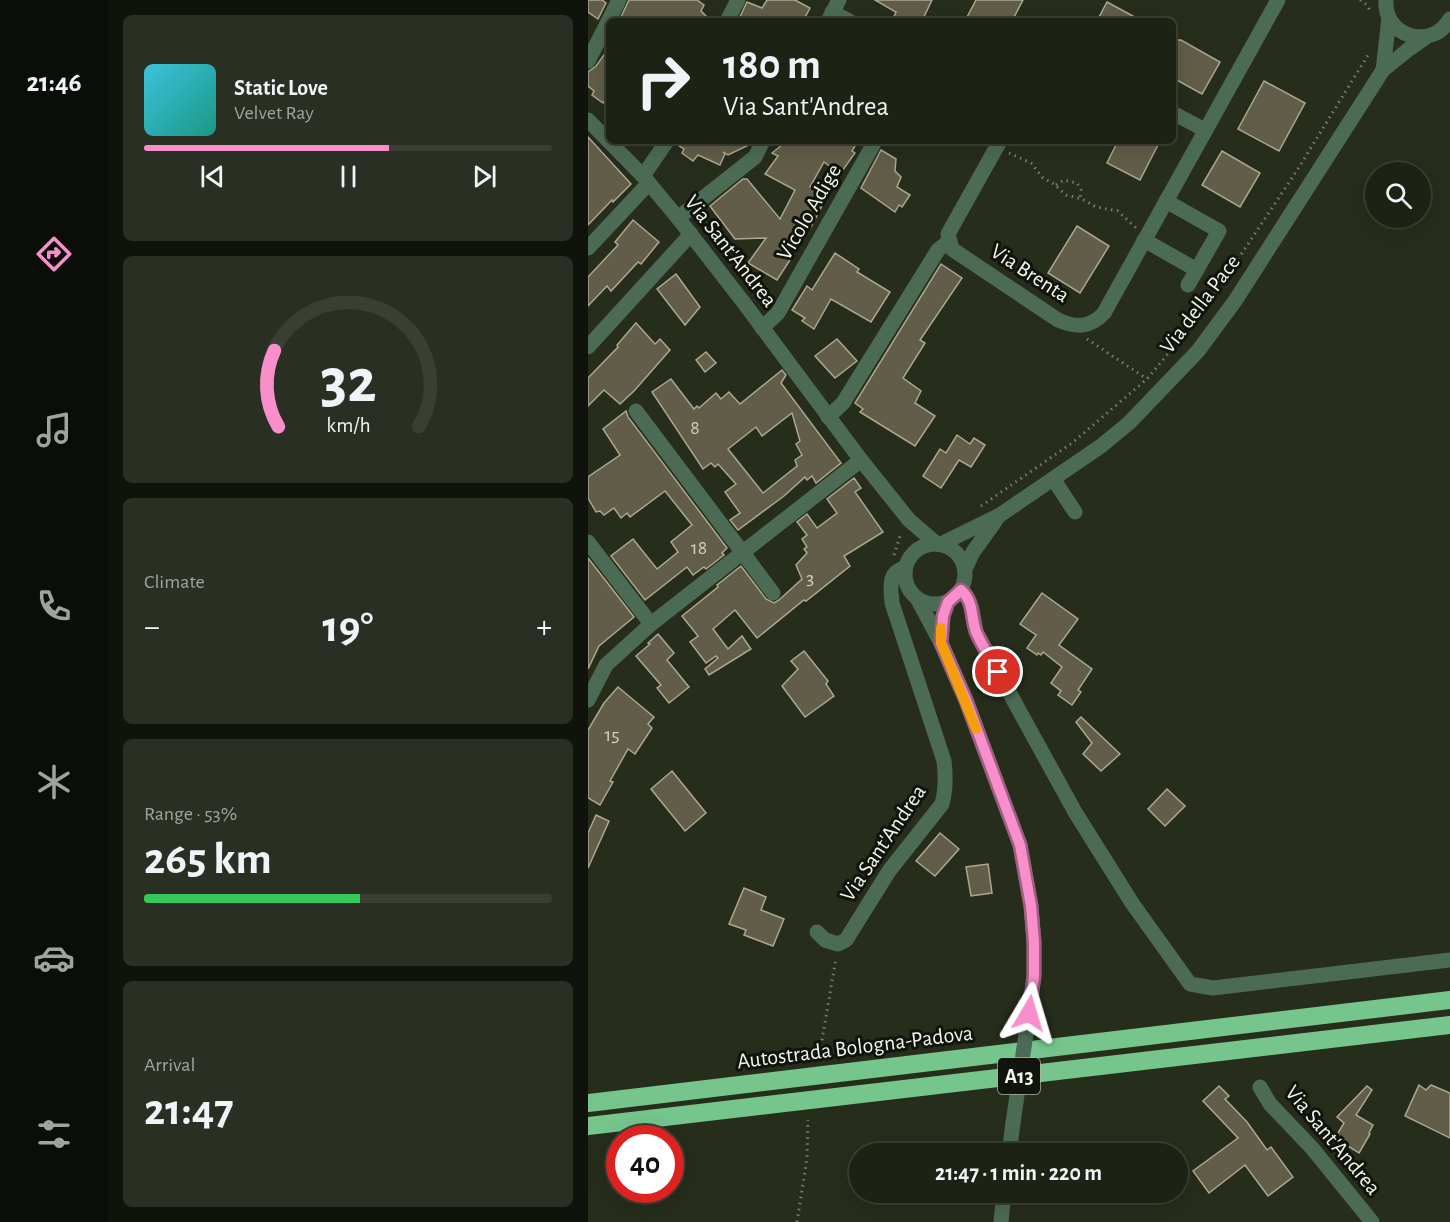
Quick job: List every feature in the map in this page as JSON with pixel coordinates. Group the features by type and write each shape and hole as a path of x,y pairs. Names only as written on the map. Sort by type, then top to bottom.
{"highway":[{"name":"Autostrada Bologna-Padova","path":"588,1103 1450,1000"},
{"name":"A13","path":"588,1126 1450,1025"}],"street":[{"path":"610,18 619,0"},
{"path":"729,18 738,0"},
{"name":"Via Brenta","path":"949,241 952,249 1058,320 1077,326 1087,325 1098,319 1104,313 1278,0"},
{"path":"1386,5 1400,32 1408,36 1439,34"},
{"name":"Via della Pace","path":"1383,70 1386,5"},
{"name":"Via della Pace","path":"939,544 1000,516 1054,480 1129,423 1198,351 1235,301 1383,70 1409,49 1439,34 1450,19"},
{"path":"588,61 606,26"},
{"path":"1176,114 1205,130"},
{"name":"Via Sant'Andrea","path":"588,120 606,139"},
{"name":"Via Sant'Andrea","path":"611,144 646,180 691,234 861,460 904,524 939,544"},
{"path":"588,249 646,180 665,144"},
{"path":"678,218 755,157 762,144"},
{"path":"828,417 843,403 938,250 949,241 948,234 998,144"},
{"name":"Vicolo Adige","path":"762,328 778,313 873,145"},
{"path":"1166,201 1219,231 1188,285"},
{"path":"588,347 691,234"},
{"path":"1145,237 1197,270"},
{"path":"636,411 773,593"},
{"path":"588,700 606,665 651,624 861,460"},
{"path":"1054,480 1076,512"},
{"name":"Via della Pace","path":"965,568 973,552 1000,516"},
{"path":"904,524 908,561 905,583 918,600 941,643 966,700 1020,845 1031,906 1034,976 1010,1143"},
{"path":"588,542 651,624"},
{"path":"892,578 921,547 939,544 954,551 960,557 965,568 964,582 961,590 948,602 943,616 941,643"},
{"name":"Via Sant'Andrea","path":"838,944 846,940 889,872 942,804 945,794 944,761 892,603 890,585 892,578"},
{"path":"961,590 971,604 976,632 1075,812 1132,903 1190,984 1213,988 1450,960"},
{"path":"918,600 931,604 948,602"},
{"path":"817,932 825,940 838,944"},
{"name":"Via Sant'Andrea","path":"1260,1087 1270,1104 1312,1148 1372,1222"},
{"path":"1001,1222 1003,1203"}],"path":[{"path":"998,144 1031,163 1043,178 1056,185 1066,195 1080,198 1092,205 1118,211 1145,237"},
{"path":"1056,185 1064,180 1077,183 1081,190 1080,198"},
{"path":"1077,326 1083,336 1147,379"},
{"path":"892,578 890,564 899,544 904,524"},
{"path":"817,1066 838,944"},
{"path":"797,1222 807,1158 808,1120"}],"building":[{"path":"588,0 602,0 606,3 598,19 588,12"},
{"path":"629,0 697,0 704,5 701,11 708,18 620,18"},
{"path":"767,0 795,0 810,8 805,18 739,18 747,2 762,8"},
{"path":"875,0 932,0 923,18 893,18 896,12"},
{"path":"976,0 1023,0 1014,18 967,18"},
{"path":"1107,2 1136,18 1099,18"},
{"path":"1176,40 1181,40 1220,62 1202,94 1176,80"},
{"path":"606,52 606,99 603,103 592,95 594,91 588,86 588,72 596,66"},
{"path":"1264,81 1305,103 1279,151 1238,129"},
{"path":"588,137 631,184 588,225"},
{"path":"676,144 751,144 728,155 723,152 725,154 720,165 698,155 693,161 682,153 684,149"},
{"path":"783,144 856,144 852,151 855,153 840,174 824,162 810,187 825,195 825,200 810,229 798,223 781,254 790,260 777,280 748,263 766,238 735,239 710,206 743,179 747,179 780,219 795,190 765,174 778,156 772,153"},
{"path":"1116,144 1158,144 1140,180 1107,163"},
{"path":"881,150 896,159 895,171 901,177 897,187 910,195 902,207 899,205 895,212 861,188"},
{"path":"1222,151 1260,173 1240,207 1202,185"},
{"path":"633,220 659,242 641,264 638,262 611,291 607,286 588,306 588,277 618,245 615,242"},
{"path":"1077,226 1109,246 1080,293 1048,273"},
{"path":"835,253 859,269 857,272 890,292 871,322 831,299 814,329 802,321 805,318 792,310 807,286 812,290"},
{"path":"941,264 962,278 920,340 925,343 903,378 921,391 915,403 935,416 915,446 860,412 863,409 855,403"},
{"path":"676,274 700,307 685,325 657,289"},
{"path":"636,323 655,344 660,339 670,350 620,404 604,390 588,406 588,378 618,347 617,345"},
{"path":"837,339 857,361 835,378 815,356"},
{"path":"706,352 716,363 705,372 696,360"},
{"path":"782,370 786,375 781,383 841,463 816,483 812,476 807,480 805,477 784,496 738,530 730,520 740,513 725,492 736,484 718,464 715,467 711,463 703,469 652,392 671,379 694,409 697,406 699,408 716,393 721,399 729,392 740,404","holes":["792,413 800,441 796,444 802,455 795,460 797,466 763,493 728,449 756,427 762,436"]},
{"path":"626,411 628,417 727,548 722,553 724,555 706,569 704,567 693,575 687,567 645,600 611,556 633,539 657,569 678,552 671,542 692,525 665,491 630,517 627,513 621,518 614,508 604,515 600,511 596,512 588,498 588,477 620,455 603,429"},
{"path":"957,435 970,444 974,438 985,445 971,467 959,460 941,488 923,476 940,449 946,453"},
{"path":"854,478 861,488 855,492 883,532 844,556 850,566 757,638 735,610 713,629 728,649 742,636 751,649 709,675 705,669 718,658 716,656 706,663 690,642 698,636 682,616 741,566 766,599 774,603 779,600 802,579 796,565 807,553 804,549 807,547 802,539 807,535 797,522 807,514 817,528 837,513 827,499"},
{"path":"588,558 634,617 599,646 588,669"},
{"path":"1042,593 1078,619 1059,645 1092,669 1078,690 1081,692 1072,705 1058,695 1061,691 1051,683 1062,667 1043,652 1037,655 1027,648 1036,635 1020,624"},
{"path":"658,634 674,653 667,660 689,687 669,703 657,688 661,685 636,656"},
{"path":"804,651 828,681 826,684 834,696 805,717 782,686 798,669 791,661"},
{"path":"618,687 654,717 648,724 652,728 635,754 628,749 600,805 588,798 588,730 604,703"},
{"path":"1081,717 1120,754 1101,771 1083,754 1092,743 1076,722"},
{"path":"672,771 706,813 685,831 651,789"},
{"path":"1167,789 1185,806 1165,826 1148,809"},
{"path":"596,815 609,821 588,868 588,833"},
{"path":"940,833 959,849 935,876 916,861"},
{"path":"988,864 992,893 971,896 966,867"},
{"path":"744,888 766,897 761,910 784,919 773,946 744,935 746,930 729,924"},
{"path":"1419,1085 1426,1090 1431,1085 1450,1093 1450,1138 1405,1116"},
{"path":"1219,1086 1229,1096 1225,1099 1247,1122 1267,1150 1271,1147 1293,1177 1268,1196 1245,1165 1209,1193 1193,1171 1238,1138 1203,1101"},
{"path":"1367,1086 1372,1090 1356,1115 1373,1125 1359,1153 1335,1138 1344,1123 1337,1117"}],"slow traffic":[{"path":"941,628 941,643 976,729"}],"route":[{"path":"998,672 976,632 971,604 961,590 948,602 943,616 941,643 966,700 1020,845 1031,906 1034,942 1034,976 1029,1013"}]}
